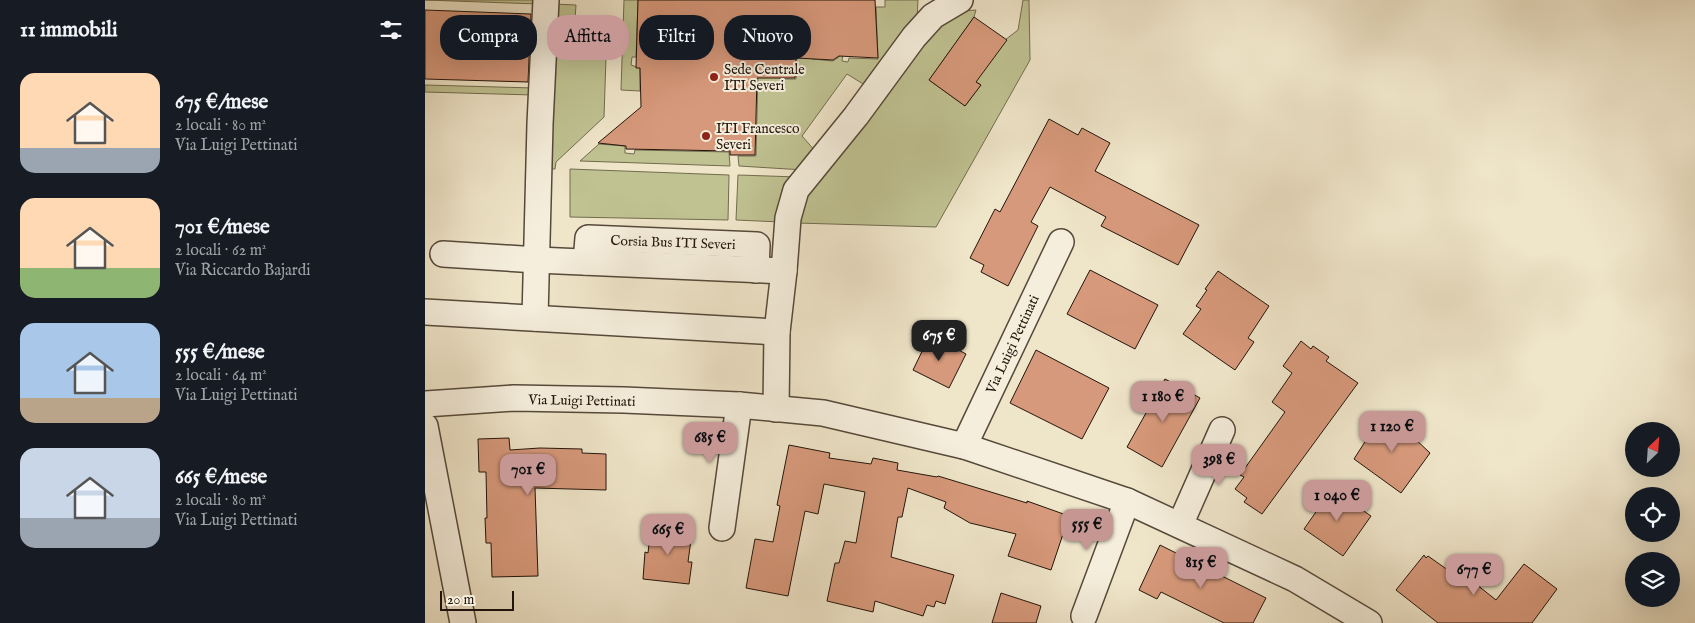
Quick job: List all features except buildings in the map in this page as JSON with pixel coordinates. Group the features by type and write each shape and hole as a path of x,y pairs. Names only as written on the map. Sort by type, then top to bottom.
{"street":[{"path":"535,318 540,124 546,0"},
{"path":"776,409 777,332 784,271 787,218 796,190 856,116 914,37 933,16 961,0"},
{"name":"Corsia Bus ITI Severi","path":"537,260 586,262 588,238 757,245 756,270 784,271"},
{"name":"Via Luigi Pettinati","path":"963,446 1061,242"},
{"path":"443,254 537,260"},
{"path":"425,312 777,332"},
{"name":"Via Luigi Pettinati","path":"425,404 514,398 624,400 739,405 823,413 963,446 1127,501 1295,579 1369,623"},
{"path":"722,528 739,405"},
{"path":"425,426 463,623"},
{"path":"1180,525 1222,430"},
{"path":"1084,616 1127,501"}],"green space":[{"path":"425,0 538,0 538,4"},
{"path":"624,0 638,0 636,57 632,57 631,65 640,68 640,91 621,90 622,60 629,60 629,15 624,15"},
{"path":"885,0 918,0 917,20 868,87 847,74 802,136 816,152 804,170 739,166 738,156 756,156 758,73 772,60 778,60 780,79 796,79 797,60 811,60 811,58 833,61 843,54 842,61 848,62 849,58 878,59 876,7 885,7"},
{"path":"1023,0 1029,0 1030,60 936,227 796,223 798,202 927,32 963,11 976,10 974,17 929,80 965,106 981,85 963,72 1018,30"},
{"path":"553,4 576,5 575,15 553,15"},
{"path":"552,60 606,60 604,117 556,162 555,169 549,169"},
{"path":"425,85 534,88 533,95 425,92"},
{"path":"599,144 625,146 625,153 634,154 635,150 729,152 730,166 580,161"},
{"path":"570,169 729,175 728,220 570,217"},
{"path":"738,175 798,177 780,199 781,222 736,220"}],"place":[{"name":"Sede Centrale ITI Severi","path":"714,77"},
{"name":"ITI Francesco Severi","path":"706,136"}]}
